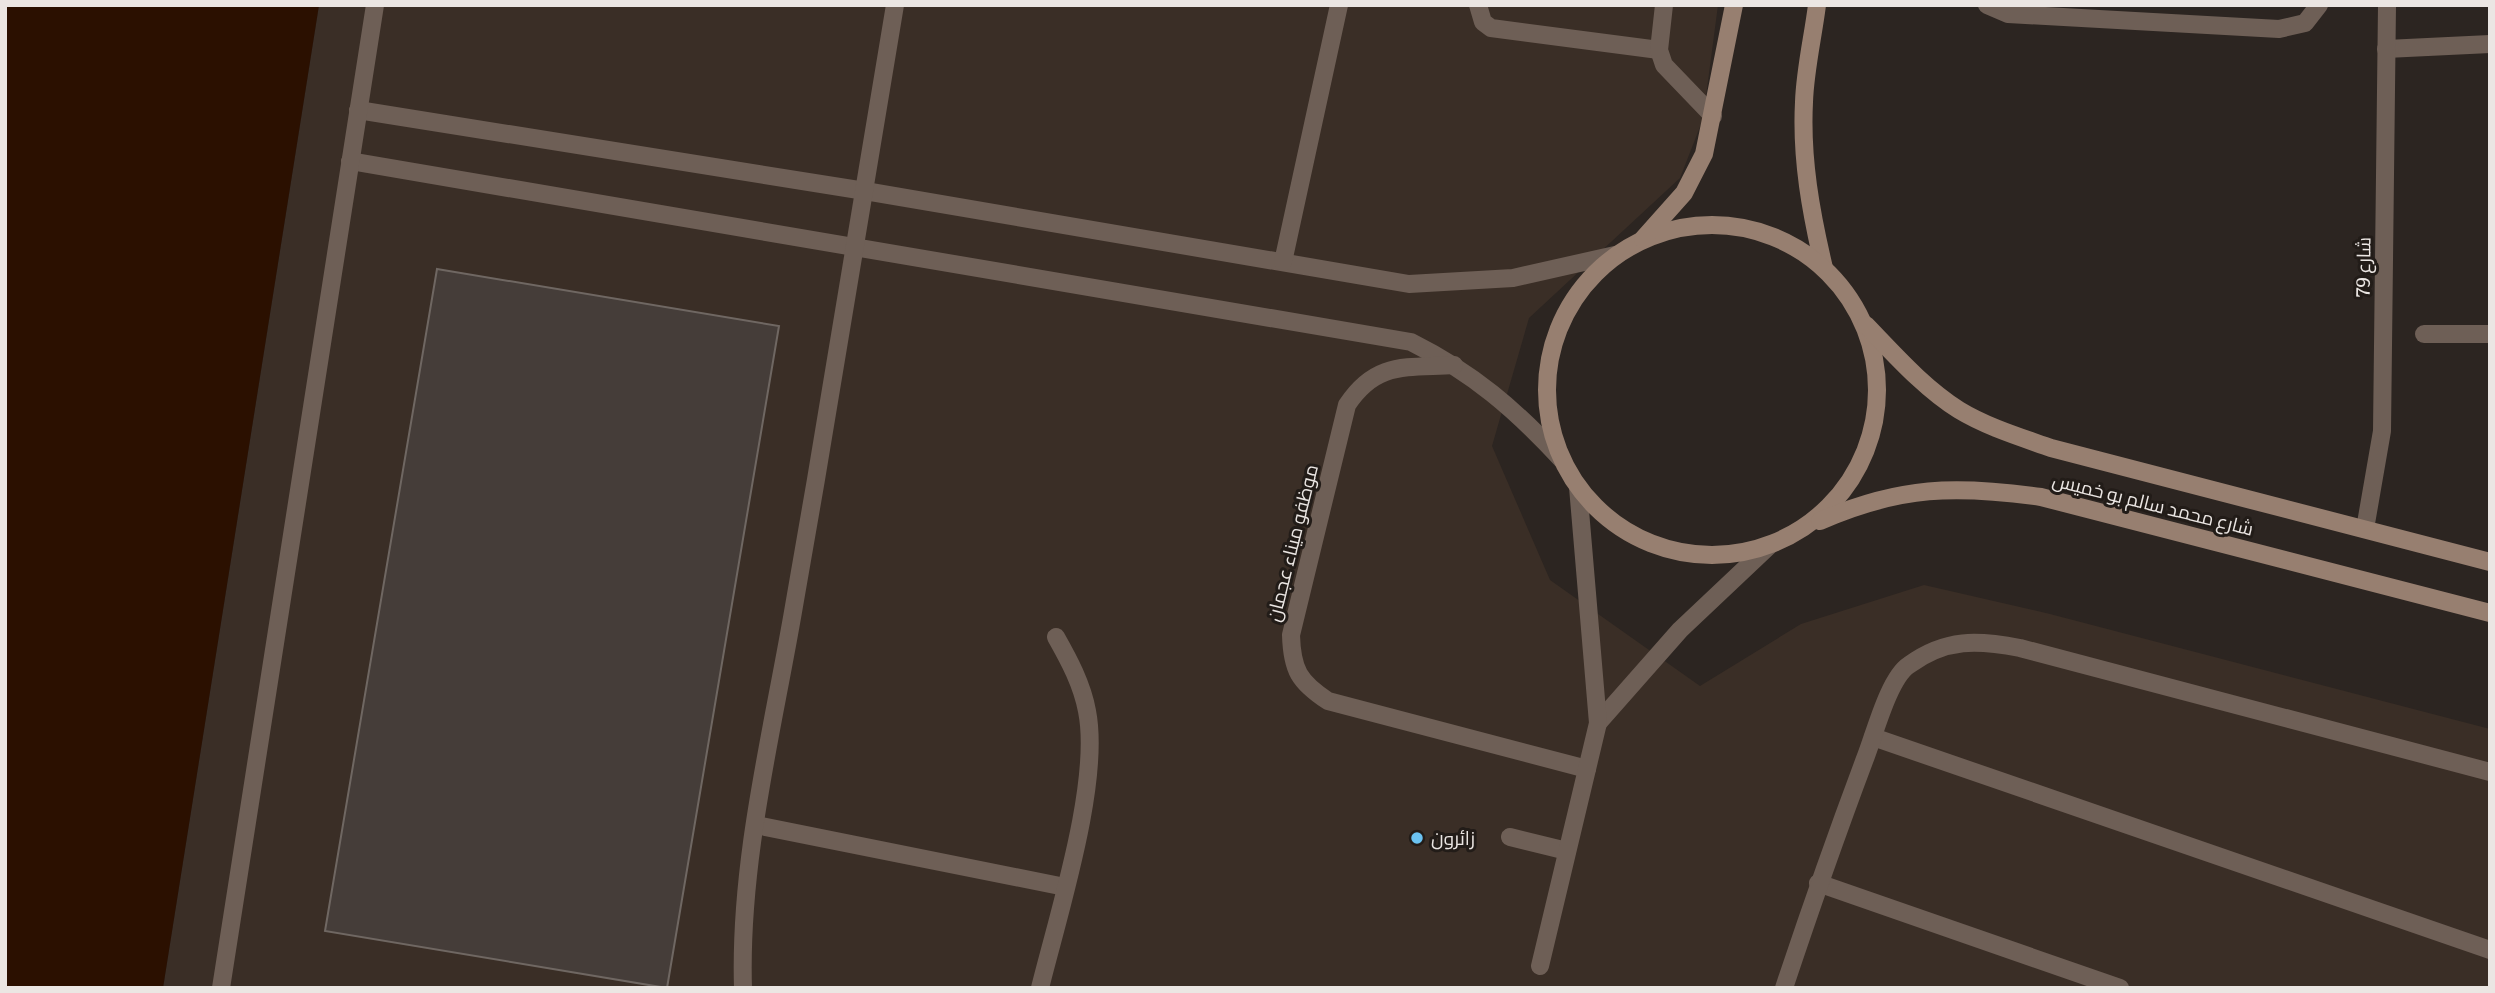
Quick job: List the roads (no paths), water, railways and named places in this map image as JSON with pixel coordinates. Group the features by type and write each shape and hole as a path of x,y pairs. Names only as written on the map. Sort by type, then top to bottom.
{"main road":[{"path":"1643,239 1684,192 1704,154 1734,5"},
{"path":"1817,5 1804,99 1803,141 1807,184 1824,268"},
{"path":"1706,224 1770,234 1824,268 1848,294 1865,325 1878,369 1873,426 1863,459 1838,497 1804,528 1770,545 1728,554 1685,553 1665,547 1644,540 1608,518 1578,487 1562,460 1546,405 1546,376 1551,348 1575,296 1615,255 1643,239 1706,224"},
{"name":"شارع محمد سالم بو خميس","path":"1865,325 1913,373 1959,410 2000,429 2051,448 2490,562"},
{"name":"شارع محمد سالم بو خميس","path":"1804,528 1860,504 1920,491 1981,488 2041,497 2490,613"}],"street":[{"path":"221,988 375,5"},
{"path":"743,988 742,956 756,825 857,247 895,5"},
{"path":"1283,262 1339,5"},
{"path":"1478,5 1483,22 1491,29 1659,50"},
{"path":"1664,5 1659,50 1670,72 1713,116"},
{"path":"1987,5 2008,14 2279,29 2305,23 2319,5"},
{"name":"شارع 79","path":"2365,528 2382,431 2387,5"},
{"path":"2386,49 2490,44"},
{"path":"358,110 865,191 1409,284 1462,283 1564,269 1615,255"},
{"path":"350,160 1411,342 1456,365 1493,392 1562,460"},
{"path":"2424,334 2490,334"},
{"name":"موظفو ميناء عجمان","path":"1456,365 1384,372 1367,379 1347,405 1291,635 1292,662 1308,688 1328,701 1587,769"},
{"path":"1540,966 1598,723 1578,487"},
{"path":"1598,723 1680,630 1770,545"},
{"path":"1040,988 1086,790 1090,751 1087,710 1075,673 1056,637"},
{"path":"1784,988 1818,883 1889,696 1906,666 1941,647 1981,640 2490,772"},
{"path":"1873,737 2490,950"},
{"path":"756,825 1065,887"},
{"path":"1510,837 1567,851"},
{"path":"1818,883 2120,988"}],"place":[{"name":"زائرون","path":"1417,838"}]}
